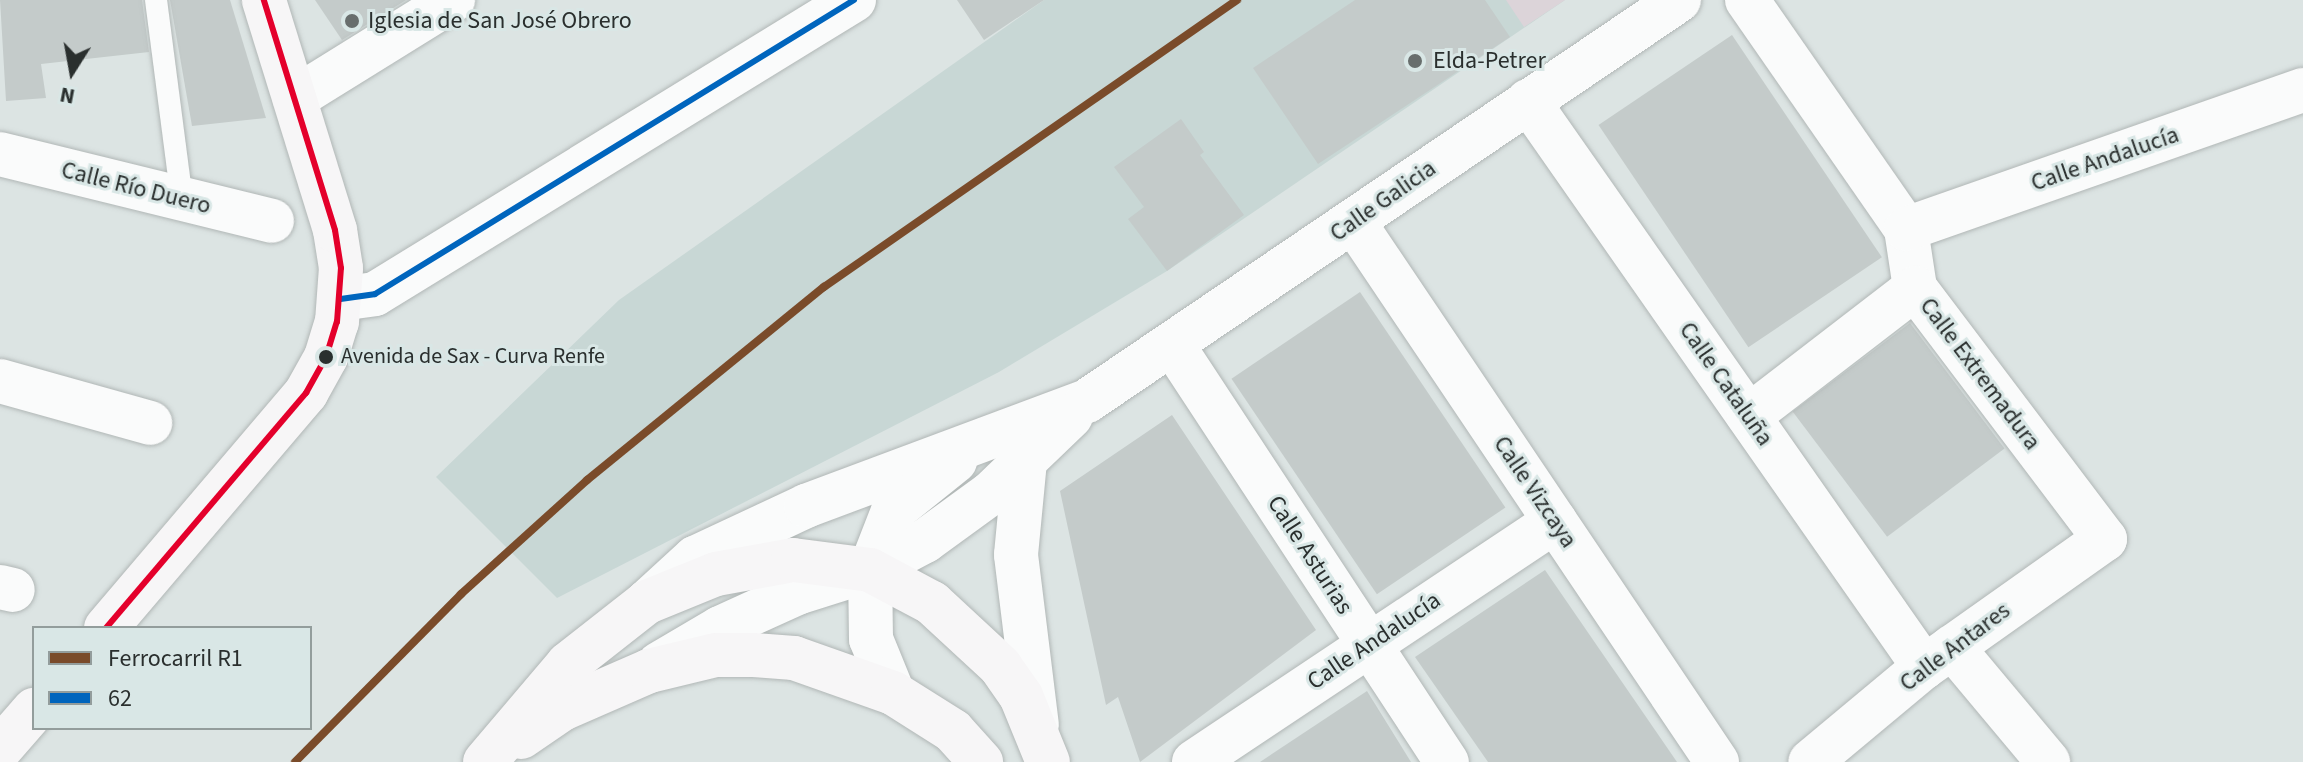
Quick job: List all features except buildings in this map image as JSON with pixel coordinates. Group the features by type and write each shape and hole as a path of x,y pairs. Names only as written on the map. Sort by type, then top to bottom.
{"street":[{"path":"108,626 306,393 326,357 340,299 335,230 264,0"},
{"path":"295,98 453,0"},
{"path":"340,299 375,294 854,0"},
{"name":"Calle Galicia","path":"1014,448 1174,347 1353,221 1679,0"},
{"name":"Calle Extremadura","path":"1747,0 1906,229 1915,288 2105,539"},
{"name":"Calle Andalucía","path":"1906,229 2303,90"},
{"name":"Calle Cataluña","path":"1528,101 1749,416 1938,657 2048,762"},
{"name":"Calle Río Duero","path":"0,154 272,221"},
{"name":"Calle Vizcaya","path":"1353,221 1717,762"},
{"path":"1749,416 1915,288"},
{"name":"Calle Asturias","path":"1174,347 1447,762"},
{"path":"0,381 150,423"},
{"path":"893,693 871,639 870,570 893,511 946,465 1014,448"},
{"path":"486,762 568,664 647,602 695,558 889,471 1014,448"},
{"path":"1014,448 1016,555 1043,744"},
{"name":"Calle Andalucía","path":"1194,762 1555,521"},
{"name":"Calle Antares","path":"1810,762 1938,657 2105,539"},
{"path":"647,602 755,563 793,560 870,570 932,603 1000,666 1043,744"},
{"path":"486,762 562,709 649,671 731,623 797,593 870,570"},
{"path":"649,671 715,655 794,658 893,693 953,731 981,762"},
{"path":"0,749 32,712"}],"lane":[{"path":"156,0 182,200"}],"shaded area":[{"path":"1044,0 1565,0 1167,271 999,372 557,598 436,477 619,300"},
{"path":"1506,0 1565,0 1524,27"}],"rail line":[{"name":"R1","path":"295,762 461,594 587,480 824,287 1237,0"}],"transit line":[{"path":"108,626 306,393 326,357 337,322 341,268 335,230 264,0"},
{"name":"62","path":"340,299 375,294 854,0"}],"place":[{"name":"Iglesia de San José Obrero","path":"352,21"},
{"name":"Elda-Petrer","path":"1415,61"},
{"name":"Avenida de Sax - Curva Renfe","path":"326,357"}]}
